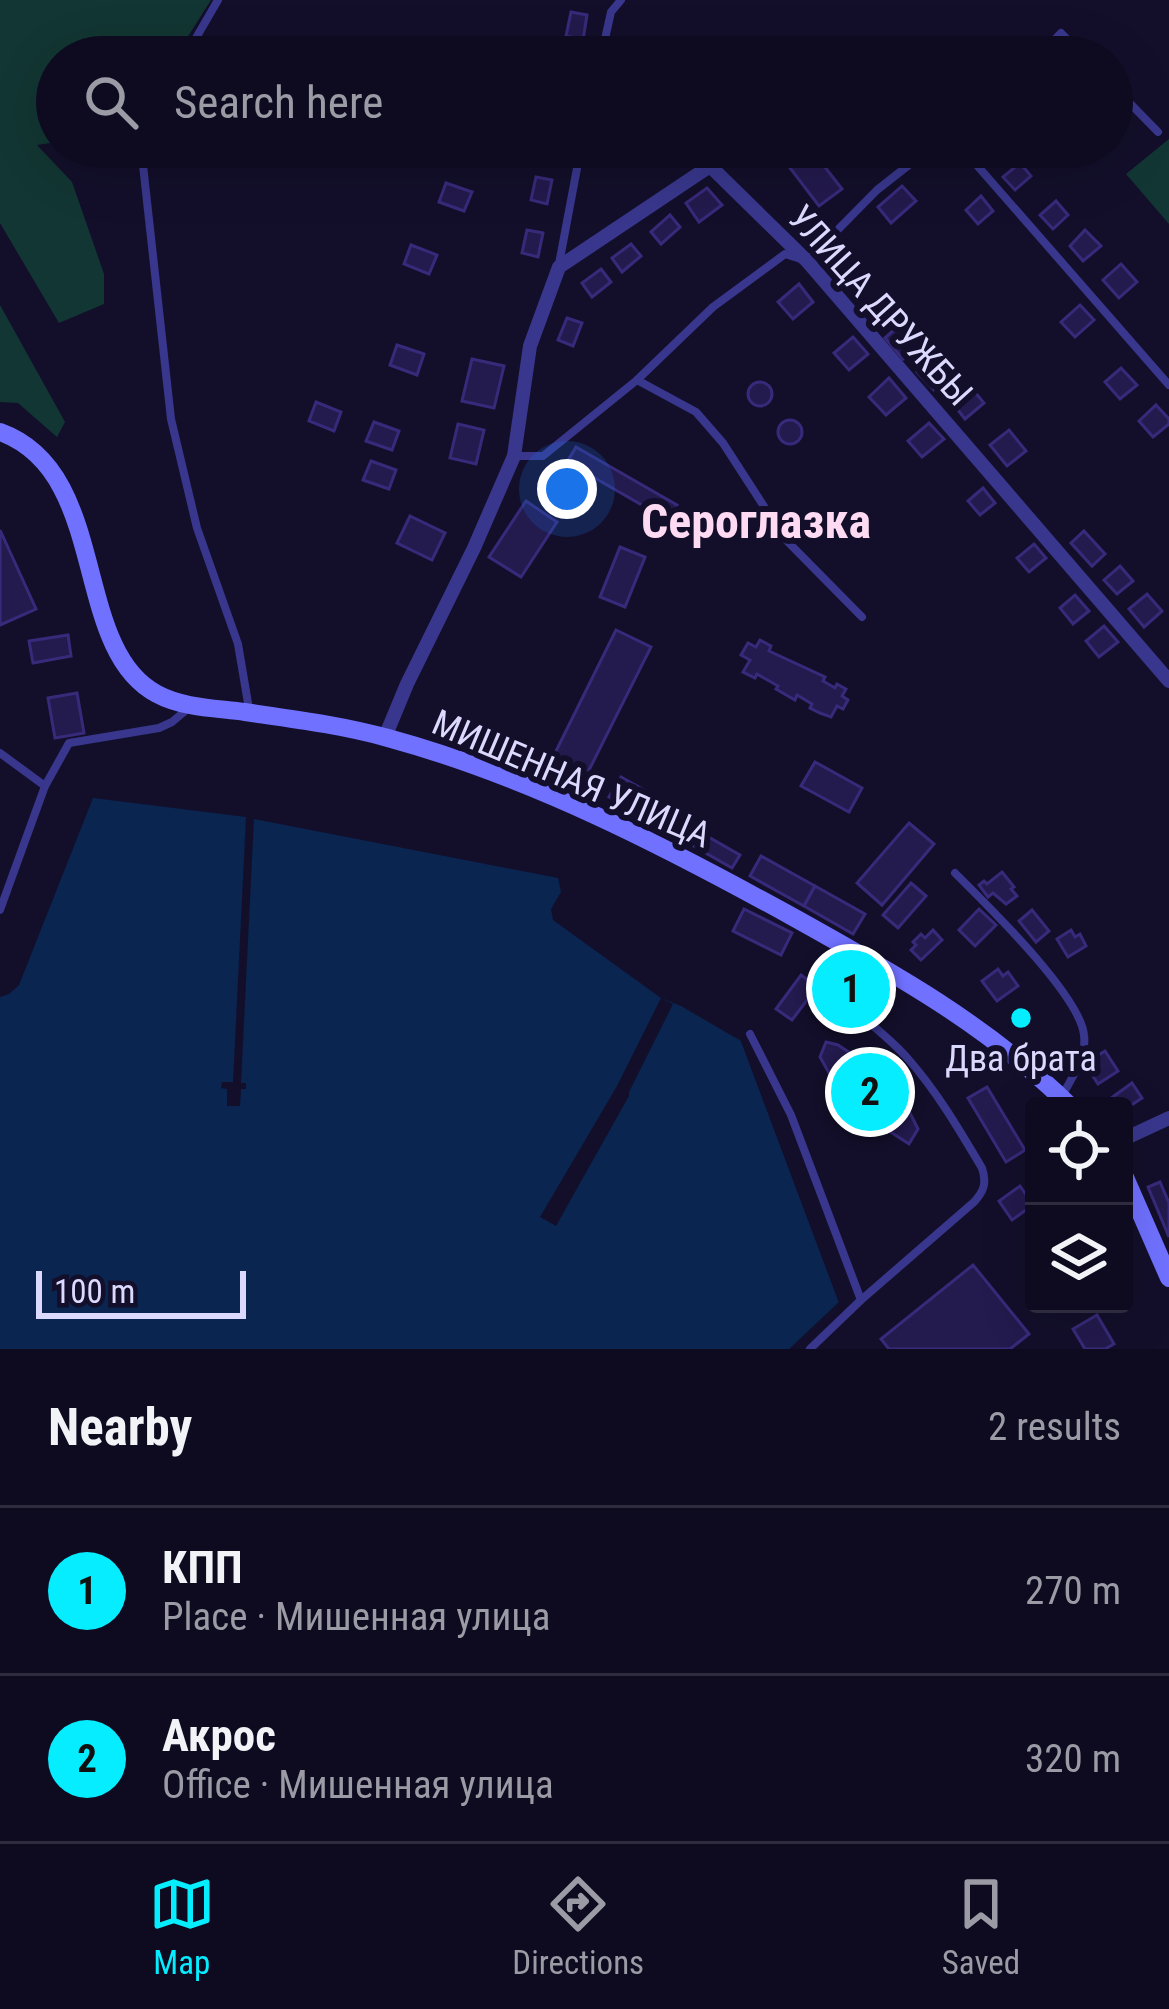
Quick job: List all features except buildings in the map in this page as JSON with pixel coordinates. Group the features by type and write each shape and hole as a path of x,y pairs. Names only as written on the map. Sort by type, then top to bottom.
{"main road":[{"name":"МИШЕННАЯ УЛИЦА","path":"0,432 34,451 59,481 108,627 128,669 156,694 192,705 386,737 504,777 608,821 896,974 999,1044 1059,1097"},
{"path":"1133,1196 1169,1278"}],"street":[{"name":"УЛИЦА ДРУЖБЫ","path":"559,267 707,168"},
{"name":"УЛИЦА ДРУЖБЫ","path":"712,168 807,261 1169,681"},
{"path":"386,737 406,684 514,456 530,346 559,267"},
{"path":"1133,1135 1169,1118"}],"lane":[{"path":"197,36 218,0"},
{"path":"606,36 611,12 621,0"},
{"path":"1133,106 1158,132"},
{"path":"143,168 171,419 197,527 238,644 250,713"},
{"path":"559,267 577,168"},
{"path":"514,456 542,455 638,380 713,307 785,254 807,261 905,168"},
{"path":"979,168 1169,385"},
{"path":"638,380 696,412 723,443 785,539 862,617"},
{"path":"0,910 46,786 69,743 159,728 192,705"},
{"path":"0,753 46,786"},
{"path":"955,873 1030,952 1080,1016 1083,1053 1067,1097"},
{"path":"810,1349 974,1202 985,1183 982,1168 937,1093 906,1055 838,993 830,971 839,943"},
{"path":"750,1034 791,1115 861,1300"}],"green space":[{"path":"0,0 211,0 188,36 36,36 36,168 59,168 72,182 104,274 104,304 59,323 0,223"},
{"path":"1169,139 1169,224 1126,174"},
{"path":"0,305 65,422 57,437 18,403 0,402"}],"water":[{"path":"93,798 246,817 233,1082 222,1082 221,1088 227,1089 227,1106 240,1106 241,1089 246,1089 246,1083 241,1083 254,819 558,878 561,892 551,909 553,920 661,998 741,1041 839,1303 798,1349 0,1349 0,997 19,985"}],"pier":[{"path":"661,998 673,1004 629,1096 556,1226 540,1217 617,1086"},
{"path":"745,1036 845,1301 802,1345 804,1349 789,1349 839,1302 741,1041"}],"place":[{"name":"КПП","path":"851,989"},
{"name":"Два брата","path":"1021,1018"},
{"name":"Акрос","path":"870,1092"}],"district":[{"name":"Сероглазка","path":"756,521"}]}
